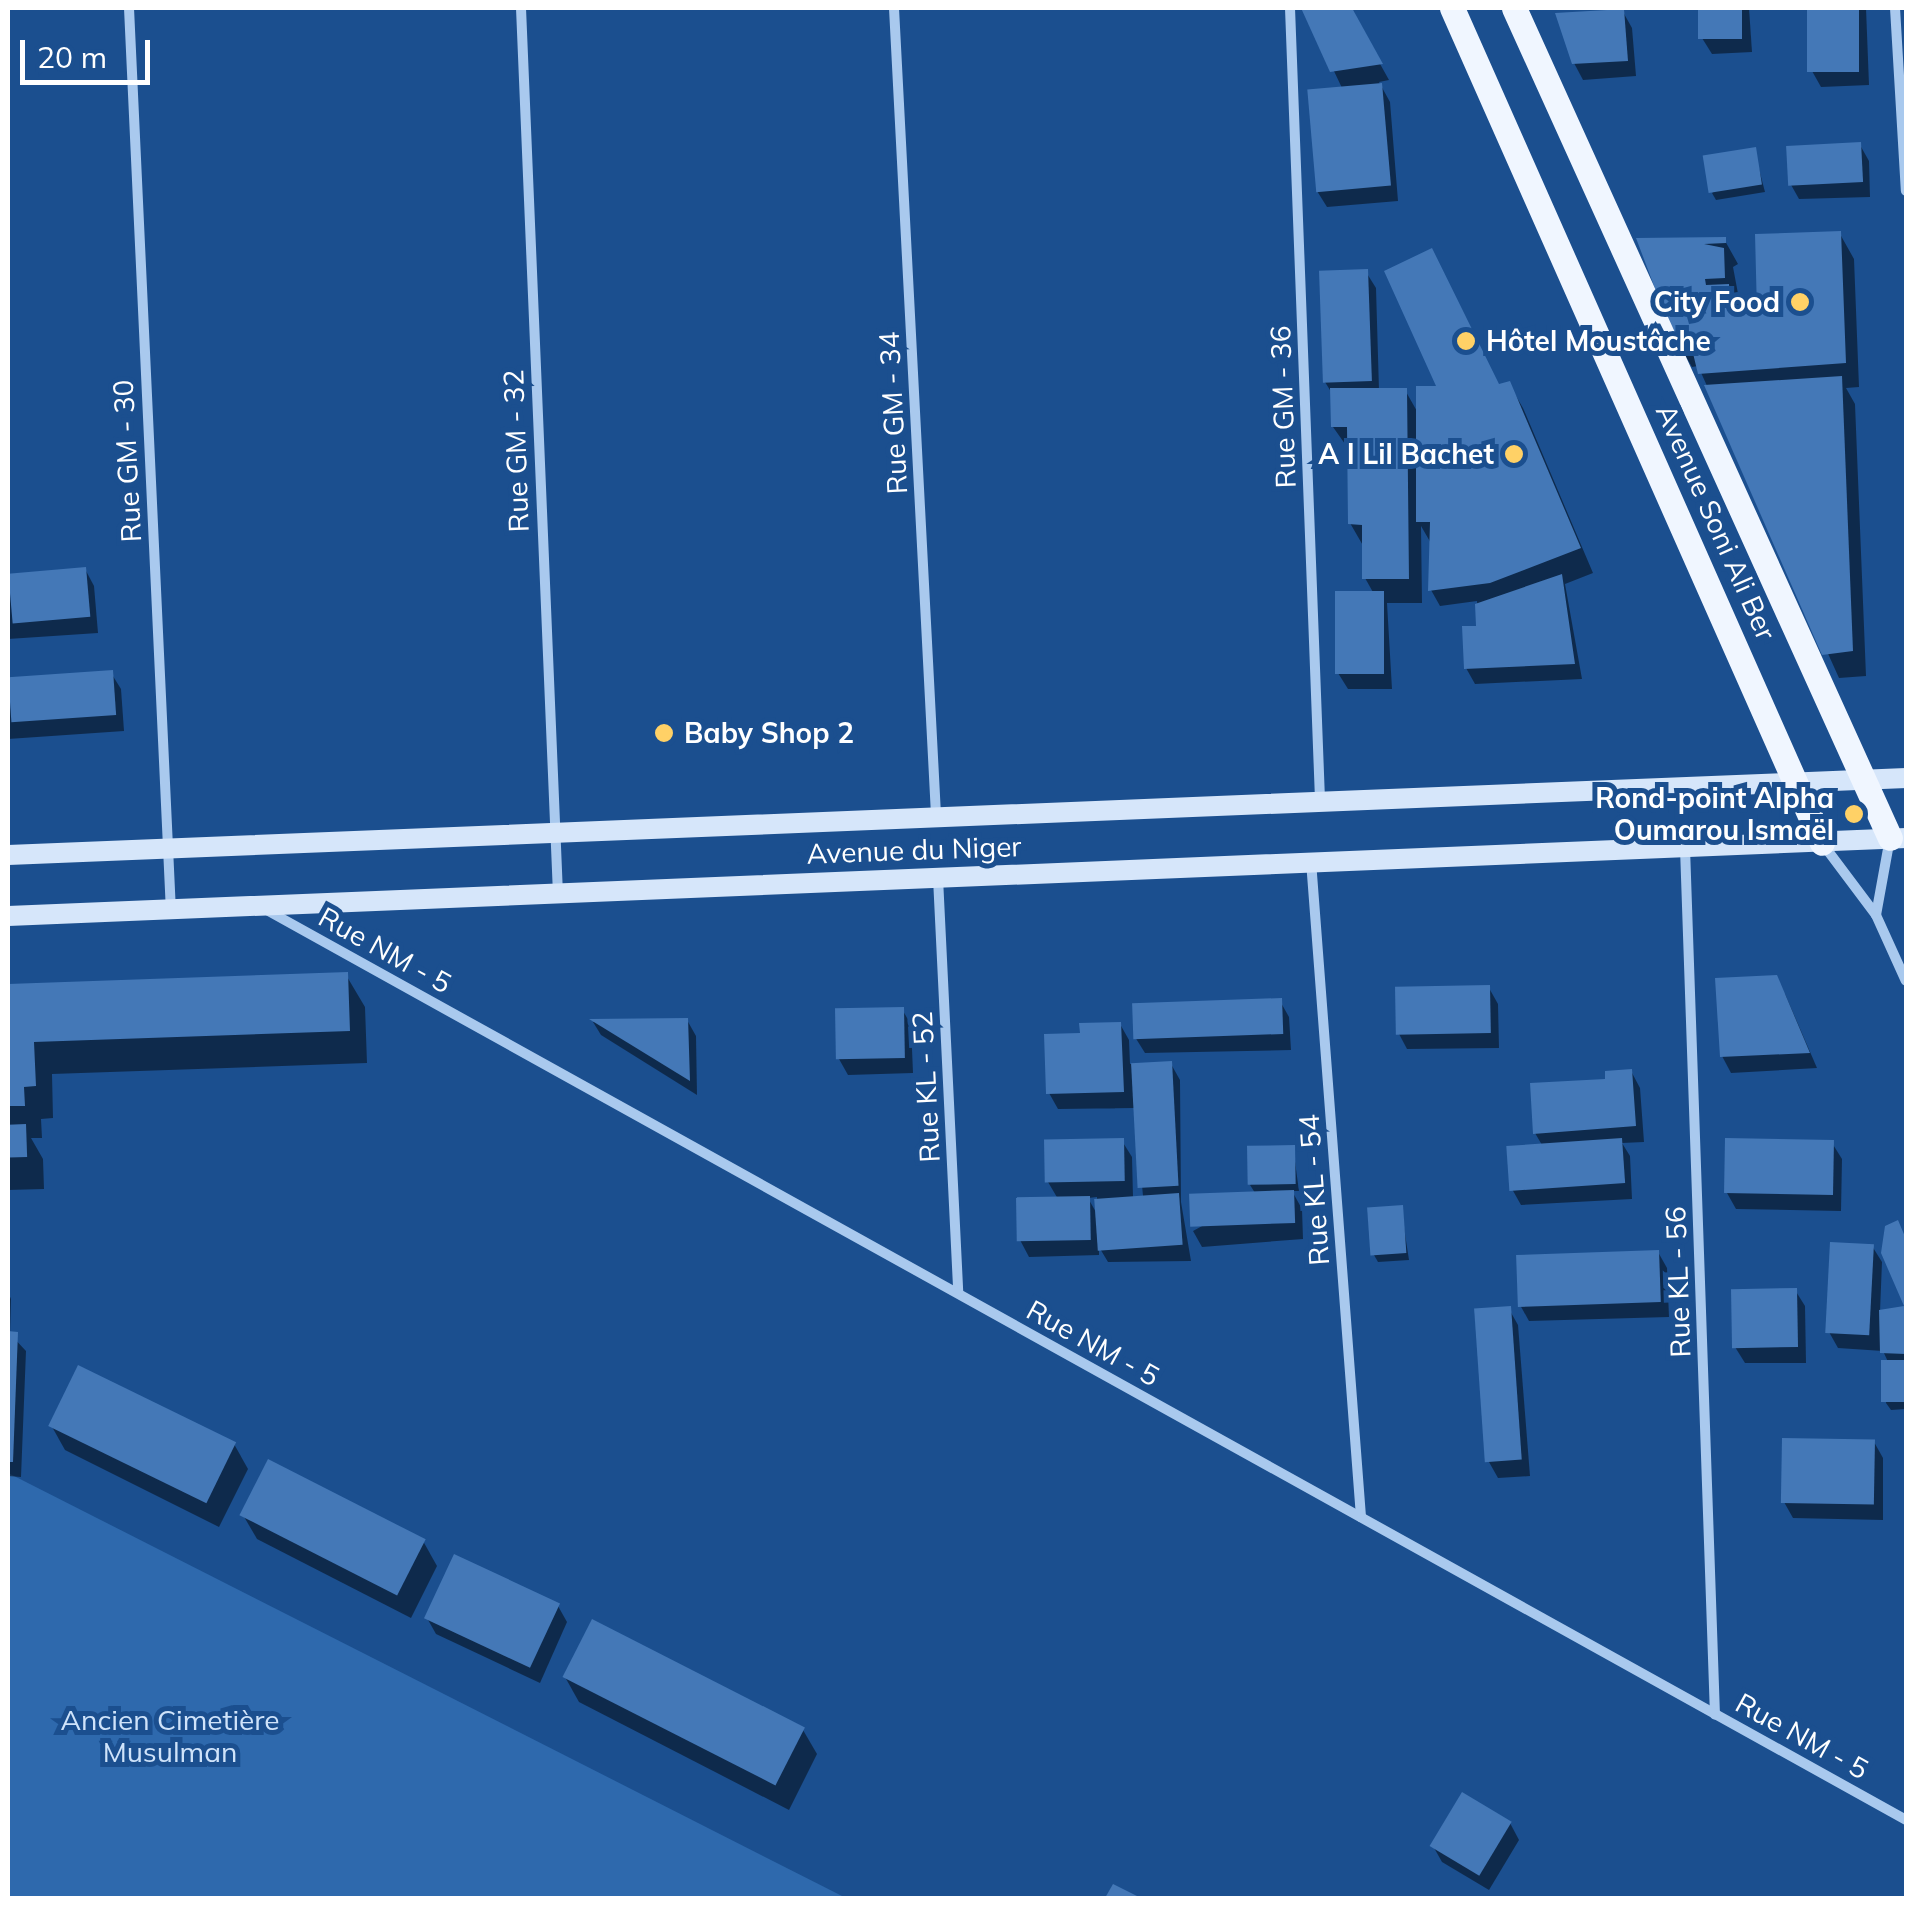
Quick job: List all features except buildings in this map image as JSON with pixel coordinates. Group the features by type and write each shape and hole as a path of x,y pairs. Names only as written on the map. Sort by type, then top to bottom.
{"main road":[{"name":"Avenue Soni Ali Ber","path":"1452,8 1800,782 1822,843"},
{"name":"Avenue Soni Ali Ber","path":"1514,8 1868,779 1899,838"},
{"name":"Avenue du Niger","path":"8,855 936,816 1320,805 1906,778"},
{"name":"Avenue du Niger","path":"8,916 1899,838"}],"street":[{"name":"Rue GM - 30","path":"129,8 172,912"},
{"name":"Rue GM - 32","path":"522,8 558,893"},
{"name":"Rue GM - 34","path":"894,8 936,816"},
{"name":"Rue GM - 36","path":"1290,8 1320,805"},
{"path":"1896,8 1906,191"},
{"path":"1876,914 1899,838"},
{"path":"1822,843 1876,914 1906,981"},
{"name":"Rue KL - 56","path":"1685,848 1715,1714"},
{"name":"Rue KL - 54","path":"1311,860 1361,1517"},
{"name":"Rue KL - 52","path":"938,878 958,1293"},
{"name":"Rue NM - 5","path":"258,906 1906,1820"}],"green space":[{"name":"Ancien Cimetière Musulman","path":"8,1473 20,1479 846,1898 8,1898"}],"place":[{"name":"City Food","path":"1800,302"},
{"name":"Hôtel Moustâche","path":"1466,341"},
{"name":"A I Lil Bachet","path":"1514,454"},
{"name":"Baby Shop 2","path":"664,733"},
{"name":"Rond-point Alpha Oumarou Ismaël","path":"1854,814"}]}
